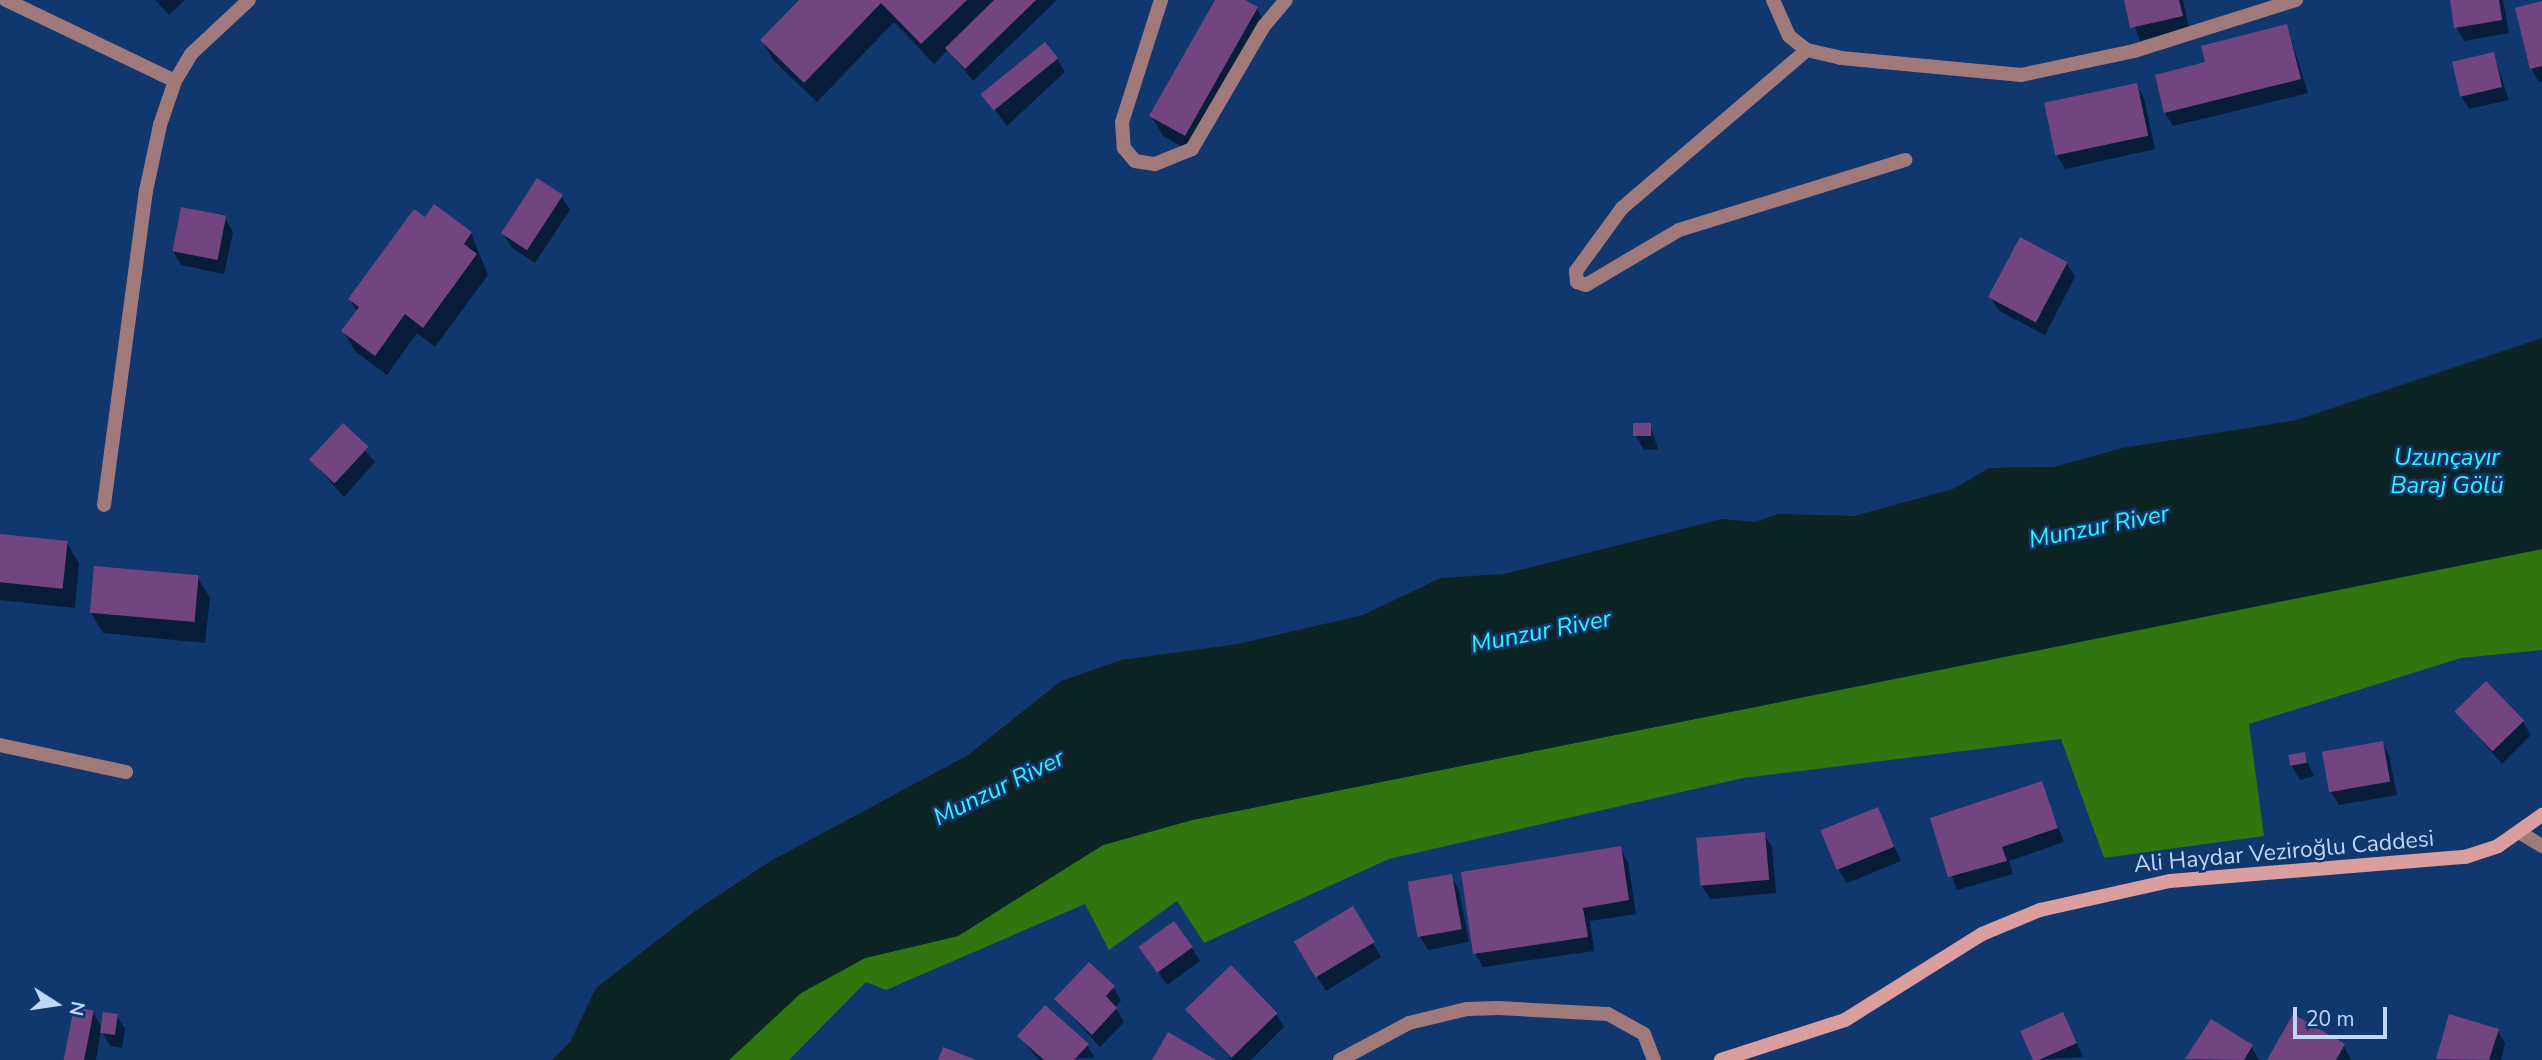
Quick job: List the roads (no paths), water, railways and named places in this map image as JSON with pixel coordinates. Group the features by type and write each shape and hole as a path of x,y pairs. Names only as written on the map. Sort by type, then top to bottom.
{"main road":[{"name":"Ali Haydar Veziroğlu Caddesi","path":"1721,1060 1845,1020 1982,934 2051,906 2170,881 2465,857 2498,846 2542,815"}],"street":[{"path":"6,0 175,81"},
{"path":"103,505 146,191 175,81 191,54 249,0"},
{"path":"1161,0 1122,122 1124,148 1135,162 1155,164 1192,149 1264,26 1286,0"},
{"path":"1773,0 1789,36 1807,50 1993,74 2046,74 2207,30 2296,0"},
{"path":"1807,50 1622,208 1576,271 1577,282 1586,285 1679,230 1905,160"},
{"path":"0,745 126,772"},
{"path":"2519,832 2542,846"},
{"path":"1340,1060 1409,1023 1467,1009 1499,1008 1608,1014 1644,1034 1654,1060"}],"water":[{"name":"Uzunçayır Baraj Gölü","path":"2542,338 2542,549 1192,820 1103,845 958,936 865,958 801,993 729,1060 552,1060 570,1042 596,988 695,911 769,862 968,755 1061,681 1121,660 1238,644 1363,615 1441,578 1504,574 1722,519 1755,522 1779,514 1854,516 1953,489 1989,468 2054,467 2122,448 2297,420"}],"water label":[{"name":"Munzur River","path":"2099,527"},
{"name":"Munzur River","path":"1541,632"},
{"name":"Munzur River","path":"999,788"}]}
